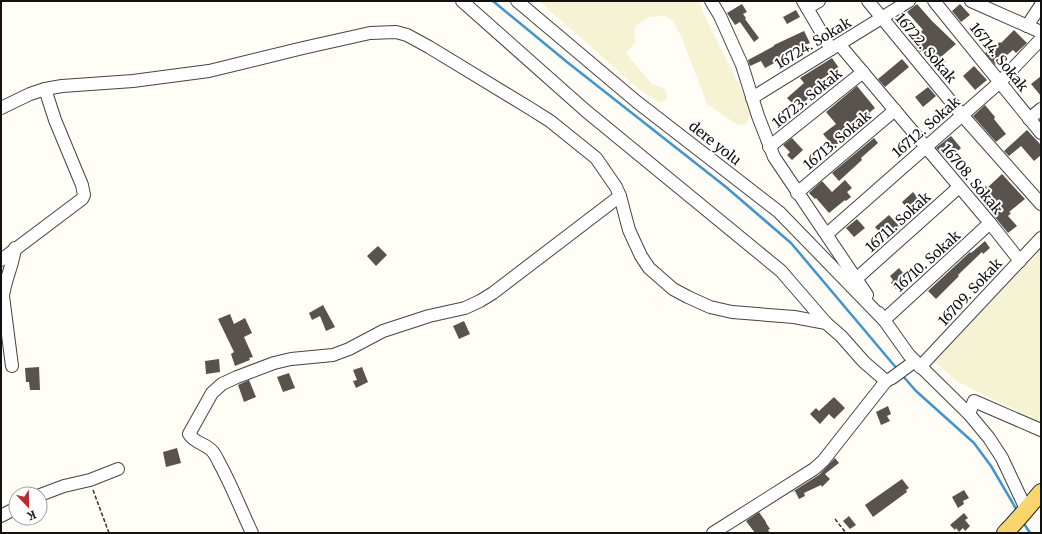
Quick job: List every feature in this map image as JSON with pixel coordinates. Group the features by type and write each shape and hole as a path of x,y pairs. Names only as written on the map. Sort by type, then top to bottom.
{"main road":[{"path":"1005,533 1041,492"}],"street":[{"path":"462,1 586,111 781,271 826,323 864,362 890,379"},
{"name":"dere yolu","path":"517,1 637,102 779,212 884,320"},
{"path":"711,1 720,16 742,65 769,147 777,163 827,234 902,346 918,364 969,414 989,438 1002,458 1024,512"},
{"path":"805,5 819,1"},
{"name":"16722. Sokak","path":"868,1 962,116 1041,204"},
{"name":"16724. Sokak","path":"752,98 909,1"},
{"name":"16714. Sokak","path":"934,1 1041,133"},
{"path":"971,1 1041,32"},
{"name":"16708. Sokak","path":"805,5 835,46 863,72 990,223 1020,261"},
{"path":"1027,26 1041,5"},
{"path":"1,108 30,94 45,89 62,86 133,81 186,74 370,33 396,32 416,39 550,121 596,158 611,178 620,196 629,230 641,256 649,268 673,289 710,307 732,312 794,317 826,323"},
{"name":"16712. Sokak","path":"827,234 1000,82 1041,39"},
{"name":"16723. Sokak","path":"769,147 863,72"},
{"path":"1,260 82,199 84,195 82,185 54,120 45,89"},
{"path":"1029,119 1041,109"},
{"name":"16713. Sokak","path":"797,193 895,110"},
{"name":"16711. Sokak","path":"856,279 959,187"},
{"path":"252,533 213,452 206,444 192,439 189,434 212,393 222,384 274,363 333,355 349,349 383,331 402,324 465,308 480,301 493,293 620,196"},
{"name":"16710. Sokak","path":"884,320 990,223"},
{"name":"16709. Sokak","path":"713,533 814,469 823,461 890,379 904,368 918,364 1041,238"},
{"path":"12,366 3,296 4,287 14,258 15,248"},
{"path":"969,414 974,401 1041,430"},
{"path":"48,492 64,486 90,480 118,469"}],"path":[{"path":"90,480 109,533"},
{"path":"835,518 846,533"}],"shaded area":[{"path":"539,1 699,1 705,17 752,111 746,124 738,125 707,104 682,38 673,21 665,16 649,17 638,24 634,30 636,42 626,53 651,83 663,88 667,93 667,100 659,102 640,90"},
{"path":"1041,246 1041,422 955,380 925,353"}],"building":[{"path":"742,4 747,12 743,14 746,18 745,19 759,38 754,42 740,22 735,25 727,13"},
{"path":"917,4 956,44 942,56 946,61 937,68 922,50 920,52 912,42 923,30 907,12"},
{"path":"960,4 970,15 961,22 952,11"},
{"path":"796,10 800,17 787,24 783,17"},
{"path":"1014,30 1027,43 1016,53 1013,50 995,65 985,53 1000,42 1001,43"},
{"path":"804,31 810,43 790,51 791,54 765,68 761,61 750,66 748,60 774,45"},
{"path":"832,58 839,68 820,80 824,85 797,108 787,98 804,83 800,78"},
{"path":"902,59 909,67 885,87 878,79"},
{"path":"974,66 987,80 975,90 963,76"},
{"path":"1041,76 1041,96 1031,84"},
{"path":"857,86 875,108 869,113 870,115 834,147 823,134 836,124 826,112"},
{"path":"928,87 936,96 923,107 915,97"},
{"path":"985,105 1006,134 996,142 973,116"},
{"path":"1027,130 1041,145 1041,155 1034,161 1021,146 1009,156 1004,151"},
{"path":"951,136 961,148 948,160 936,148"},
{"path":"792,138 803,150 792,160 787,155 790,152 783,145"},
{"path":"874,138 878,143 839,181 832,173"},
{"path":"1002,174 1025,199 1009,212 1011,213 1008,216 1017,226 1008,233 976,194 986,186 987,188"},
{"path":"845,180 852,188 847,192 851,197 829,213 816,198 815,199 809,193 822,181 832,192"},
{"path":"913,192 920,201 909,211 902,202"},
{"path":"889,215 899,226 890,233 888,231 883,236 875,227"},
{"path":"857,219 865,228 854,237 846,228"},
{"path":"985,241 990,248 983,254 982,252 936,299 928,291 970,252 971,253"},
{"path":"378,246 387,255 376,266 367,256"},
{"path":"899,268 908,279 896,289 891,283 893,280 890,276"},
{"path":"323,305 335,327 326,331 320,316 312,320 309,313"},
{"path":"230,314 234,324 245,318 252,333 244,337 253,357 249,358 250,360 235,366 231,354 234,352 218,319"},
{"path":"464,321 470,334 459,339 453,326"},
{"path":"219,359 220,372 206,374 205,361"},
{"path":"39,367 40,390 30,390 29,382 26,382 25,368"},
{"path":"362,367 368,382 356,388 353,381 357,380 353,370"},
{"path":"289,373 295,388 283,392 277,377"},
{"path":"249,380 256,397 244,402 238,385"},
{"path":"834,397 845,408 834,419 829,414 820,424 810,414 816,408 819,411"},
{"path":"888,406 891,414 887,416 890,421 881,425 876,412"},
{"path":"177,448 181,463 166,467 163,452"},
{"path":"835,458 839,463 825,474 830,479 822,487 821,485 804,493 805,496 799,499 795,491 792,492 819,475"},
{"path":"902,479 909,488 906,490 907,492 873,517 865,505"},
{"path":"964,490 969,498 963,501 964,504 958,508 952,497"},
{"path":"759,512 770,529 768,530 770,533 755,533 746,521"},
{"path":"964,513 968,518 965,520 970,526 965,531 963,528 959,532 956,528 955,530 950,525"},
{"path":"849,516 856,525 850,529 843,521"}],"waterway":[{"path":"493,1 567,62 726,187 791,243 898,370"},
{"path":"902,375 916,391 974,443 991,466 1018,512"},
{"path":"1023,522 1030,533"}]}
